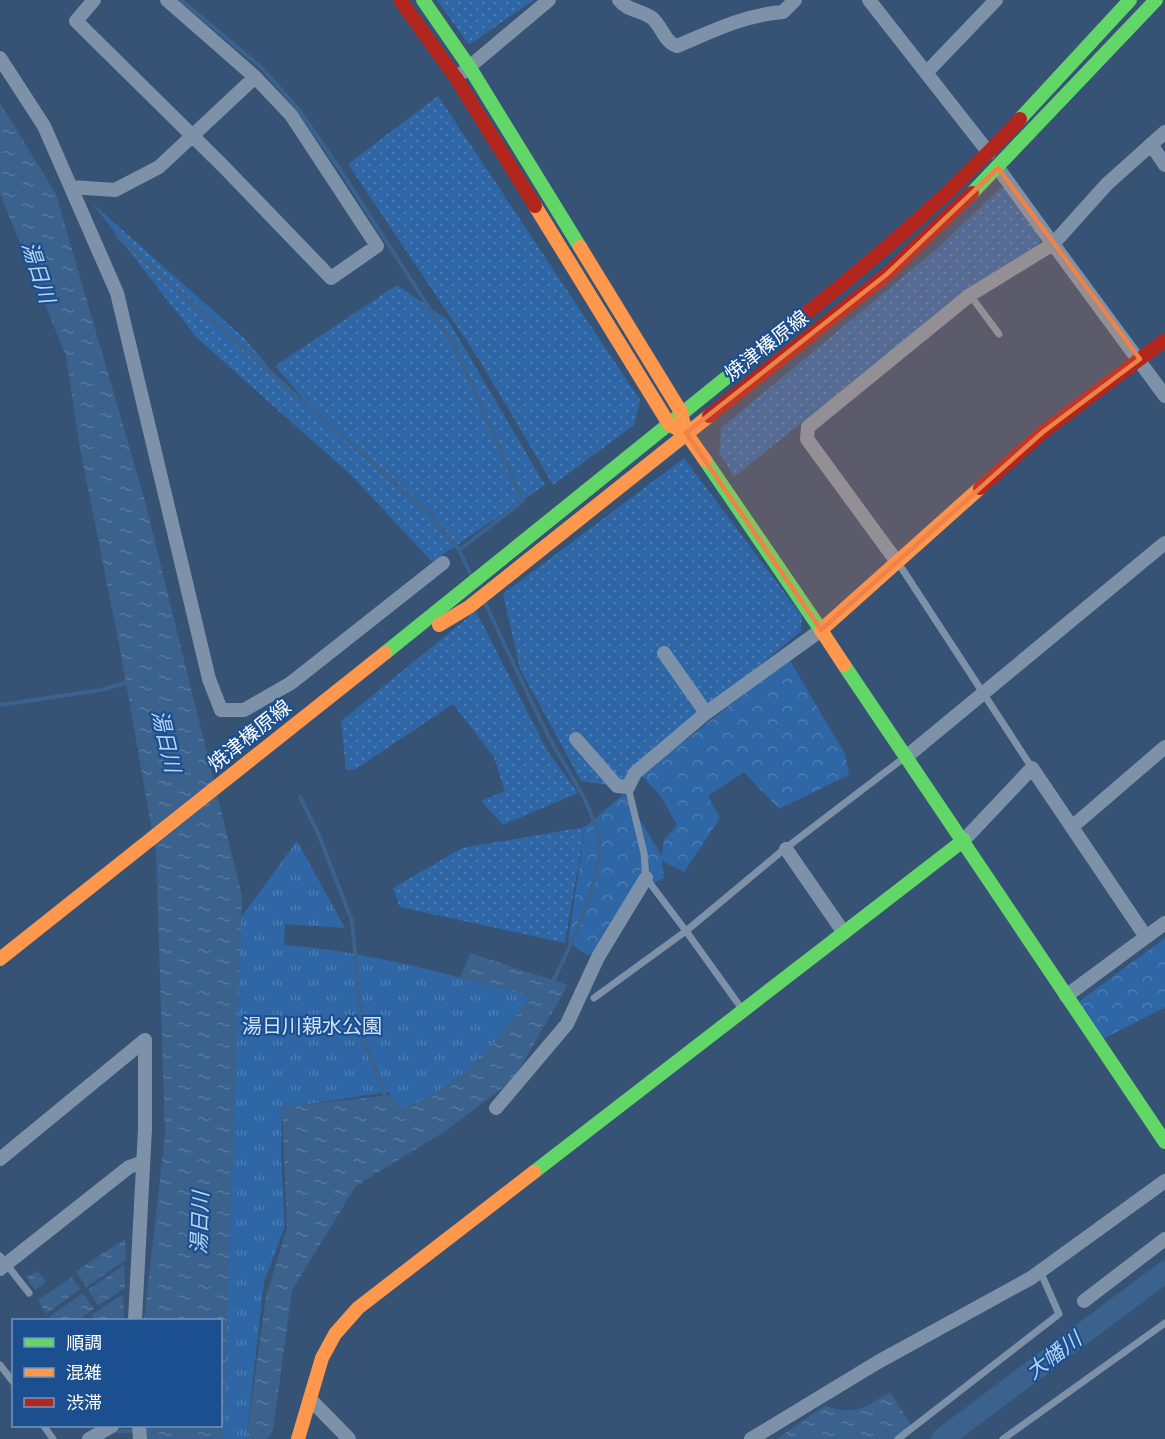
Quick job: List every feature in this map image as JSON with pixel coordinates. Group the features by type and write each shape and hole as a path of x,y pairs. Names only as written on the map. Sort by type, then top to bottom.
{"street":[{"path":"94,0 75,21 331,278 376,246 291,115 255,77 167,0"},
{"path":"400,0 456,78 669,424 686,434"},
{"path":"423,0 470,68 681,412 686,434 964,840 1165,1142"},
{"path":"619,0 623,6 652,18 672,44 677,46 700,34 757,14 783,12 795,0"},
{"path":"926,73 996,0"},
{"name":"焼津榛原線","path":"0,959 496,565 681,412 877,258 989,153 1130,0"},
{"name":"焼津榛原線","path":"360,673 469,607 887,274 998,168 1156,0"},
{"path":"871,1 989,153"},
{"path":"456,78 542,2"},
{"path":"0,58 44,126 117,293 207,668 221,710 244,710 291,683 443,563"},
{"path":"71,187 115,190 159,167 255,77"},
{"path":"897,562 807,439 808,427 970,295 1053,244 1107,184 1165,132"},
{"path":"1151,144 1165,165"},
{"path":"998,168 1165,396"},
{"path":"576,739 616,786 628,787 634,773 706,713 821,630 1043,432 1165,340"},
{"path":"906,757 1165,543"},
{"path":"664,654 706,713"},
{"path":"1072,827 1165,747"},
{"path":"298,1439 322,1358 335,1334 358,1308 964,840 1032,768 1146,938"},
{"path":"786,849 844,933"},
{"name":"焼津榛原線","path":"0,974 136,851"},
{"path":"496,1108 567,1024 598,957 646,878"},
{"path":"1066,996 1165,923"},
{"path":"0,1159 145,1040 143,1162 135,1319"},
{"path":"2,1263 129,1167 143,1162"},
{"path":"751,1439 878,1362 1040,1271 1165,1181"},
{"path":"1084,1301 1165,1239"},
{"path":"310,1399 349,1439"},
{"path":"89,1439 109,1427"}],"lane":[{"path":"970,295 999,334"},
{"path":"897,562 985,692 1032,768"},
{"path":"594,998 686,931 786,849 906,757"},
{"path":"628,787 644,853 646,878 743,1010"},
{"path":"2,1263 29,1293"},
{"path":"898,1439 1059,1314 1040,1271"},
{"path":"1003,1439 1165,1323"},
{"path":"0,1365 12,1380"}],"highlighted area":[{"path":"998,168 1140,359 1043,432 821,630 686,433 887,274"}],"green space":[{"path":"437,0 534,0 469,45"},
{"path":"438,96 640,400 634,425 553,485 480,361 348,164"},
{"path":"1000,188 1007,188 1041,238 1039,244 973,285 734,477 719,452 721,428 939,247"},
{"path":"92,203 244,338 290,392 319,417 275,366 397,285 448,320 545,485 432,562 353,477 196,337"},
{"path":"684,458 802,616 801,631 616,786 581,781 520,669 503,594"},
{"path":"476,611 547,750 578,793 503,825 481,801 505,791 494,757 453,704 356,769 346,770 341,721"},
{"path":"789,659 845,754 849,775 779,809 744,772 708,796 720,818 684,872 662,861 664,878 640,889 589,956 568,942 585,827 624,794 662,856 664,840 677,825 662,798 641,775"},
{"path":"585,827 565,943 400,907 393,888 462,848"},
{"name":"湯日川親水公園","path":"297,841 345,928 285,924 284,945 378,958 531,996 480,1062 416,1107 398,1109 389,1092 282,1108 281,1159 285,1226 264,1282 246,1439 222,1439 236,924"},
{"path":"1165,938 1165,1007 1101,1040 1077,1003"}],"water":[{"name":"湯日川","path":"0,103 56,194 145,501 242,896 223,1439 145,1439 142,1427 222,1427 222,1319 144,1319 165,1135 156,853 119,644 79,443 66,356 0,194"},
{"path":"470,953 568,985 513,1080 447,1130 356,1186 292,1290 273,1430 267,1439 246,1439 266,1296 287,1228 282,1107 391,1095 398,1109 439,1091 457,1079 489,1048 531,996 460,978"},
{"path":"125,1239 126,1260 86,1287 76,1271"},
{"path":"124,1265 125,1288 98,1306 88,1290"},
{"path":"38,1271 46,1282 35,1290 26,1277"},
{"path":"72,1277 80,1289 46,1314 38,1300"},
{"path":"83,1293 94,1309 79,1319 50,1319 49,1317"},
{"path":"123,1294 124,1319 94,1319 91,1315"},
{"path":"890,1392 912,1426 897,1439 777,1439 824,1406 844,1410 859,1409"}],"waterway":[{"path":"181,0 262,68 299,110 457,351 523,501 459,550"},
{"path":"117,236 431,515 459,550 471,575"},
{"path":"485,603 550,739 590,811 598,837 597,870 591,890 576,932 552,983"},
{"path":"0,705 101,690 129,682"},
{"path":"300,797 318,833 352,921 363,1038 386,1098"},
{"name":"大幡川","path":"942,1439 1165,1272"},
{"path":"116,1431 132,1431"}],"traffic: fast":[{"path":"423,0 470,68 580,247"},
{"path":"1020,119 1130,0"},
{"path":"972,193 1156,0"},
{"path":"385,653 773,340"},
{"path":"705,460 821,630"},
{"path":"844,665 1165,1142"},
{"path":"534,1172 964,840"}],"traffic: slow":[{"path":"535,206 669,424 679,430"},
{"path":"580,247 681,412 686,433 705,460"},
{"path":"439,625 469,607 709,416"},
{"path":"844,665 821,630 980,488"},
{"path":"0,959 385,653"},
{"path":"298,1439 322,1358 335,1334 358,1308 534,1172"}],"traffic: jam":[{"path":"400,0 456,78 535,206"},
{"path":"773,340 838,288 932,207 1020,119"},
{"path":"709,416 887,274 972,193"},
{"path":"980,488 1043,432 1165,340"}]}
